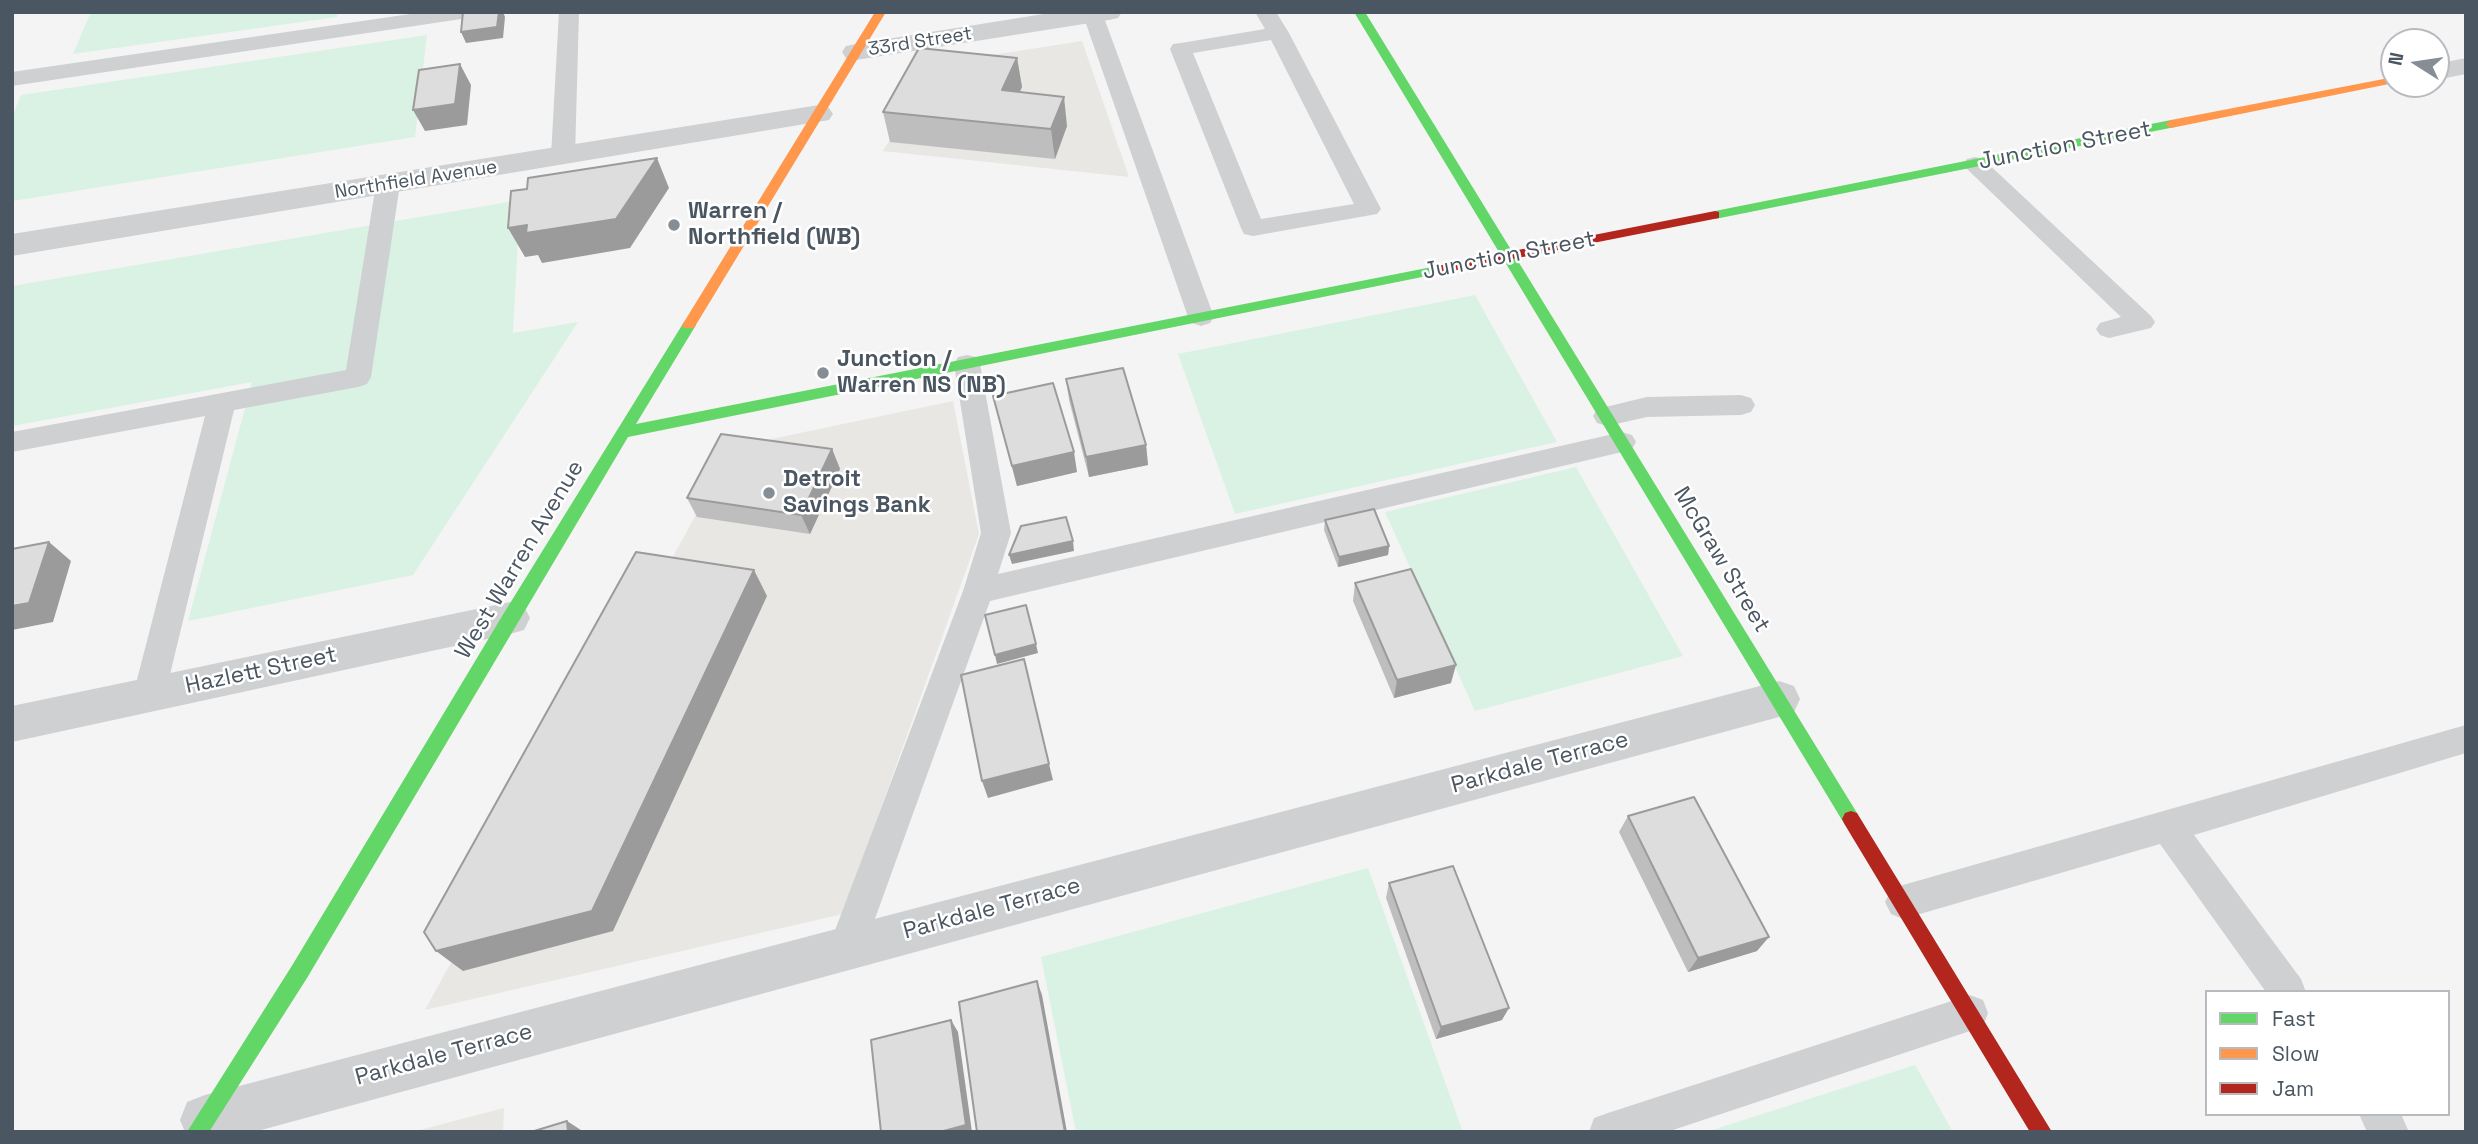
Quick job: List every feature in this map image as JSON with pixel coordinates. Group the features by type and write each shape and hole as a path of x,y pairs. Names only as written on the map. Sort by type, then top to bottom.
{"street":[{"name":"West Warren Avenue","path":"201,1126 300,971 510,618 881,12"},
{"name":"McGraw Street","path":"1359,12 2042,1132"},
{"name":"33rd Street","path":"856,52 1101,14"},
{"name":"Junction Street","path":"624,432 2380,83"},
{"name":"Northfield Avenue","path":"12,245 819,114"},
{"name":"Hazlett Street","path":"12,724 510,618"},
{"name":"Parkdale Terrace","path":"201,1126 846,948 1779,699"}],"lane":[{"path":"12,79 468,12"},
{"path":"563,156 569,12"},
{"path":"1265,12 1278,33 1369,209 1253,228 1181,49 1278,33"},
{"path":"1101,14 1201,317"},
{"path":"1975,164 2142,322 2109,329"},
{"path":"12,442 358,377 388,184"},
{"path":"846,948 978,591 996,533 967,364"},
{"path":"149,695 222,402"},
{"path":"1607,416 1647,407 1741,405"},
{"path":"978,591 1622,442"},
{"path":"1903,902 2466,739"},
{"path":"2168,827 2287,990"},
{"path":"1608,1132 1970,1013"},
{"path":"2379,1116 2390,1132"}],"shaded area":[{"path":"1082,41 1129,177 883,151 934,64"},
{"path":"953,401 979,534 843,914 425,1010 733,447"},
{"path":"504,1108 503,1132 412,1132"}],"green space":[{"path":"91,12 338,12 337,17 73,54"},
{"path":"427,35 415,137 12,201 12,117 21,95"},
{"path":"520,200 513,333 578,322 413,575 188,621 252,382 12,426 12,286"},
{"path":"1475,295 1557,442 1235,514 1178,354"},
{"path":"1576,467 1683,656 1475,711 1385,512"},
{"path":"1368,868 1463,1132 1076,1132 1041,957"},
{"path":"1915,1065 1953,1132 1706,1132"}],"building":[{"path":"463,12 499,12 497,27 461,32"},
{"path":"919,48 1017,58 1002,90 1064,97 1051,129 883,112"},
{"path":"460,64 455,104 413,110 419,70"},
{"path":"657,158 616,219 526,233 527,225 508,228 511,191 527,189 528,178"},
{"path":"1123,368 1146,445 1086,457 1066,379"},
{"path":"1053,383 1074,452 1012,466 993,396"},
{"name":"Detroit Savings Bank","path":"721,434 832,449 801,515 687,498"},
{"path":"1374,509 1389,546 1339,557 1325,520"},
{"path":"1066,517 1073,541 1009,555 1021,526"},
{"path":"49,542 29,603 12,606 12,549"},
{"path":"636,552 754,570 592,911 436,951 424,932"},
{"path":"1411,569 1456,665 1397,680 1355,583"},
{"path":"1026,605 1036,644 995,655 985,615"},
{"path":"1024,659 1049,764 982,781 961,675"},
{"path":"1694,797 1769,937 1698,958 1628,816"},
{"path":"1453,866 1509,1008 1441,1027 1389,883"},
{"path":"1037,981 1065,1132 977,1132 959,1002"},
{"path":"951,1020 966,1125 940,1132 881,1132 871,1040"},
{"path":"567,1121 568,1132 531,1132"}],"traffic: fast":[{"path":"1359,12 1851,819"},
{"path":"1715,215 2171,124"},
{"path":"624,432 1437,270"},
{"path":"197,1132 300,971 510,618 689,325"}],"traffic: slow":[{"path":"689,325 881,12"},
{"path":"2171,124 2380,83"}],"traffic: jam":[{"path":"1437,270 1715,215"},
{"path":"1851,819 2042,1132"}],"place":[{"name":"Warren / Northfield (WB)","path":"674,225"},
{"name":"Junction / Warren NS (NB)","path":"823,373"},
{"name":"Detroit Savings Bank","path":"769,493"}]}
